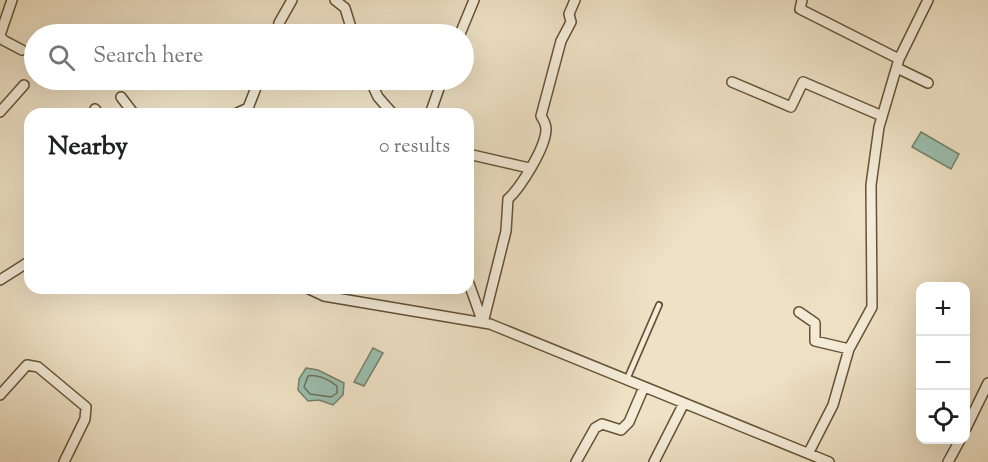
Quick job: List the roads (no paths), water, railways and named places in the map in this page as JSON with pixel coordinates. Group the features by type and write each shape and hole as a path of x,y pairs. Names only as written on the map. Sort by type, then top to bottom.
{"street":[{"path":"12,0 0,35 3,40 22,50"},
{"path":"279,24 292,0"},
{"path":"335,0 345,8 350,24"},
{"path":"464,24 474,0"},
{"path":"483,323 506,231 508,199 520,188 545,139 547,126 541,116 561,41 571,22 569,14 575,0"},
{"path":"802,0 800,9 898,63 928,83"},
{"path":"809,452 833,405 849,349 872,307 871,185 882,116 898,63 928,0"},
{"path":"732,82 791,107 803,82 882,116"},
{"path":"0,112 24,85"},
{"path":"248,108 255,90"},
{"path":"375,90 388,108"},
{"path":"432,108 438,90"},
{"path":"121,97 129,108"},
{"path":"474,155 529,168"},
{"path":"0,280 24,265"},
{"path":"320,294 483,323 809,452 828,462"},
{"path":"473,294 483,323"},
{"path":"799,312 815,323 816,341 849,349"},
{"path":"0,395 27,365 33,365 86,407 85,419 64,462"},
{"path":"970,420 988,383"},
{"path":"576,462 595,428 603,424 621,430 629,422 644,387"},
{"path":"654,462 684,403"},
{"path":"948,462 958,444"}],"lane":[{"path":"626,381 659,305"}],"water":[{"path":"921,132 959,154 951,169 912,147"},
{"path":"373,348 383,353 364,386 354,382"},
{"path":"306,368 318,370 344,383 343,395 333,405 319,400 308,401 298,390 299,379"}]}
